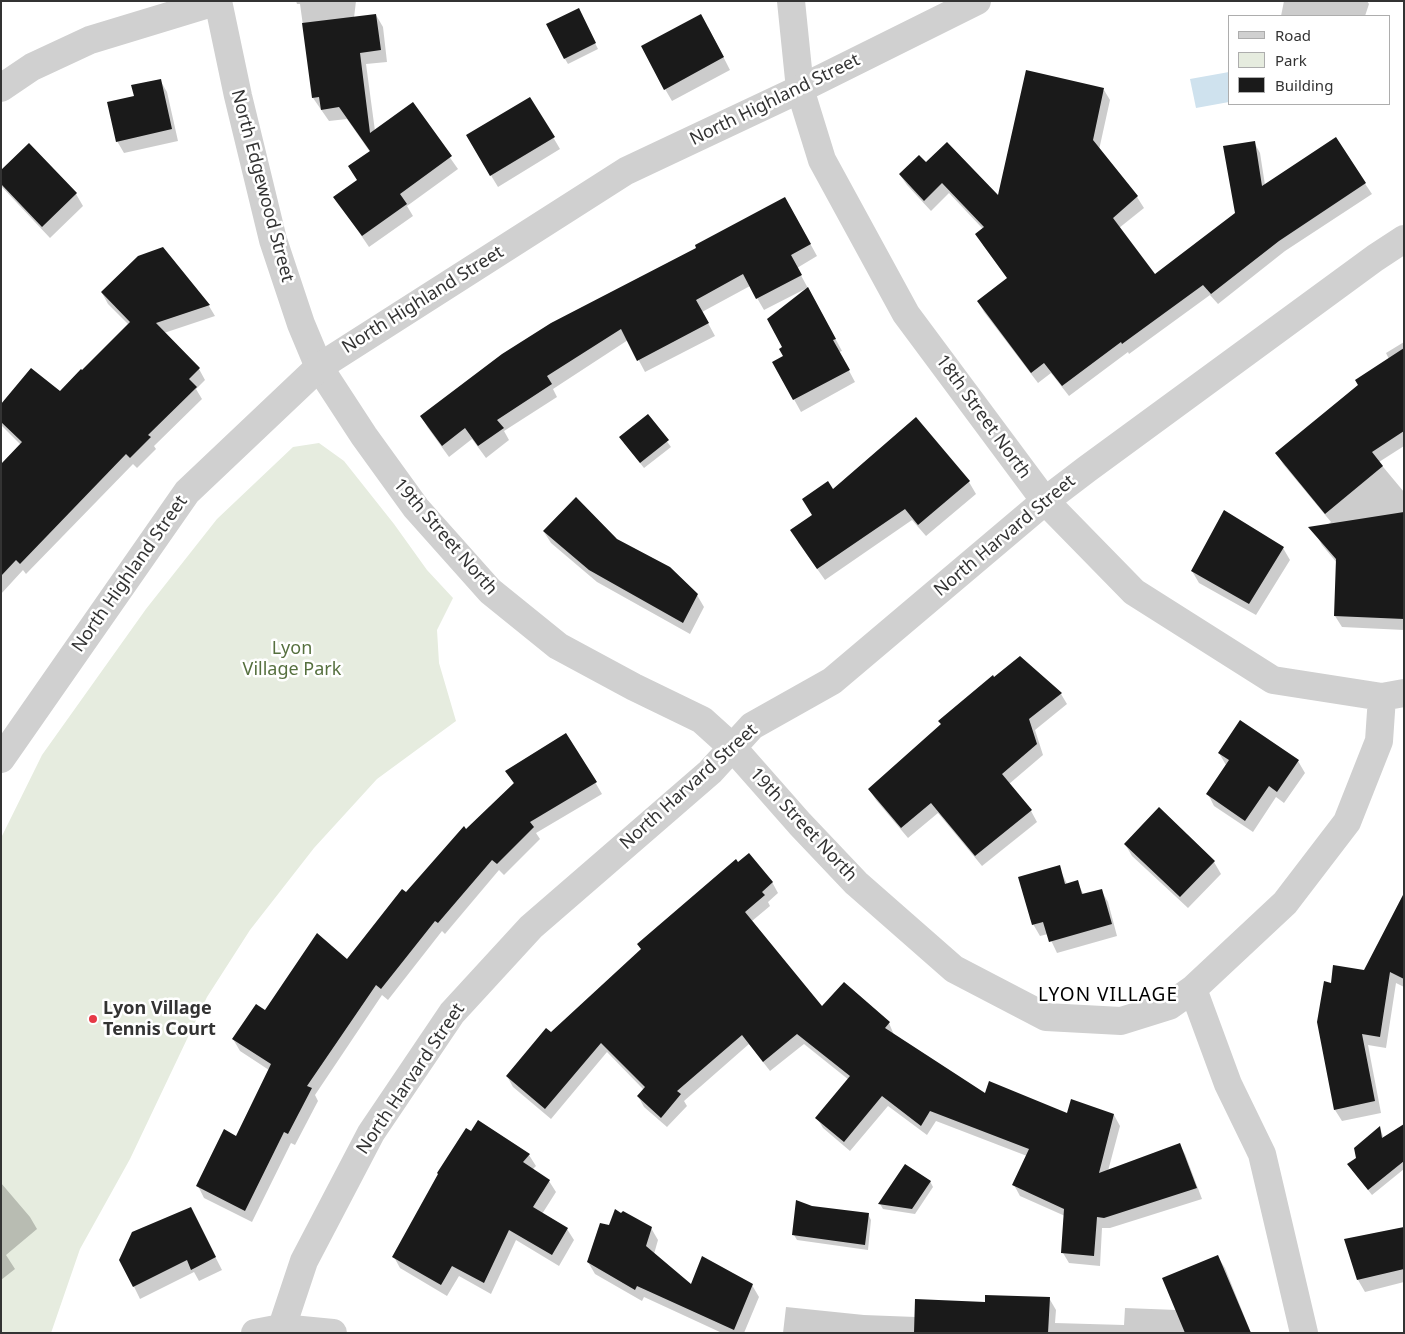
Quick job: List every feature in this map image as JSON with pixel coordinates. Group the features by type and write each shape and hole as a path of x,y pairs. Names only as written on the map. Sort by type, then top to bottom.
{"street":[{"path":"1,88 32,67 90,40 218,1"},
{"name":"North Edgewood Street","path":"218,1 238,96 273,240 301,324 319,366"},
{"name":"18th Street North","path":"791,1 800,88 822,160 906,314 1045,502 1134,592 1273,680 1393,695"},
{"name":"North Highland Street","path":"1,759 187,492 319,366 626,171 977,1"},
{"name":"North Harvard Street","path":"272,1331 304,1261 371,1133 452,1013 531,927 710,772 752,726 832,680 1087,469 1351,275 1404,239"},
{"name":"19th Street North","path":"319,366 364,436 416,508 490,591 558,646 634,687 702,720 733,748 856,884 954,969 1046,1017 1121,1021 1169,1006 1193,989 1286,903 1347,822 1378,741 1393,695"},
{"path":"1193,989 1228,1084 1262,1154 1304,1333"},
{"path":"272,1331 333,1333"}],"green space":[{"name":"Lyon Village Park","path":"319,443 344,461 394,524 427,570 453,598 437,630 439,663 456,721 377,779 314,848 250,930 207,997 130,1159 80,1249 51,1333 1,1333 1,838 42,755 146,609 217,519 293,447"}],"water":[{"path":"1228,72 1228,102 1196,108 1190,79"}],"building":[{"path":"579,8 596,43 564,59 546,24"},
{"path":"376,14 381,50 360,53 370,133 413,102 452,156 400,194 407,204 362,236 333,197 357,180 348,166 370,151 339,107 321,110 319,97 312,98 302,23"},
{"path":"701,14 724,57 664,90 641,46"},
{"path":"1026,70 1104,88 1093,140 1138,196 1113,218 1155,274 1235,213 1223,146 1255,141 1262,186 1336,137 1366,183 1279,241 1211,294 1203,285 1062,386 1044,363 1031,373 977,301 1007,278 975,234 984,227 942,183 924,201 899,174 919,155 926,162 947,142 998,195"},
{"path":"161,79 172,129 116,142 107,102 134,96 131,85"},
{"path":"530,97 555,137 490,176 466,135"},
{"path":"29,143 77,193 42,227 1,184 1,170"},
{"path":"785,197 811,244 791,255 802,275 756,299 743,274 696,300 709,323 637,361 621,329 547,376 552,384 497,420 504,428 478,446 465,428 442,446 420,416 502,354 551,323 696,248 695,245"},
{"path":"163,247 210,305 156,323 200,368 189,379 197,387 148,435 151,437 130,458 126,454 20,564 16,560 1,576 1,464 22,442 1,422 1,404 31,368 60,391 82,370 130,322 101,292 138,256"},
{"path":"808,287 836,339 833,340 850,370 793,400 772,362 783,356 779,349 782,347 767,319"},
{"path":"1404,348 1404,431 1372,452 1383,466 1325,514 1275,453 1358,385 1355,380"},
{"path":"648,414 669,440 640,463 619,437"},
{"path":"916,417 970,481 918,525 905,509 817,569 790,530 812,515 802,499 828,481 833,489"},
{"path":"576,497 617,539 670,567 698,594 683,623 589,570 543,531"},
{"path":"1224,510 1284,547 1249,604 1191,571"},
{"path":"1404,512 1404,619 1334,616 1336,559 1308,527"},
{"path":"1020,656 1062,693 1029,719 1037,744 1002,774 1032,810 975,856 931,803 901,828 868,789 941,724 938,721 993,675 994,677"},
{"path":"1240,720 1299,760 1277,792 1269,786 1245,821 1206,794 1229,760 1218,753"},
{"path":"566,733 597,782 530,822 534,827 497,864 492,860 438,923 435,921 381,989 376,985 307,1086 312,1088 288,1134 284,1132 245,1211 196,1186 224,1129 236,1136 271,1064 232,1039 256,1004 265,1010 317,933 347,959 402,889 406,892 464,826 466,829 514,783 505,771"},
{"path":"1159,807 1215,861 1180,897 1124,844"},
{"path":"749,853 773,882 762,892 765,895 745,912 822,1006 844,982 890,1022 885,1028 985,1093 989,1081 1067,1113 1071,1099 1114,1114 1099,1173 1180,1143 1197,1188 1104,1218 1097,1217 1094,1256 1061,1253 1064,1209 1012,1185 1029,1149 930,1111 921,1126 882,1096 844,1142 815,1118 850,1076 797,1034 763,1062 742,1035 677,1091 681,1094 661,1118 637,1096 645,1087 601,1043 545,1109 506,1076 546,1028 551,1032 641,949 637,944 736,859 738,862"},
{"path":"1060,865 1065,884 1078,880 1082,894 1102,889 1112,924 1049,942 1043,922 1032,925 1018,877"},
{"path":"1404,893 1404,979 1390,972 1380,1037 1362,1034 1375,1101 1334,1110 1317,1022 1324,981 1331,983 1333,965 1364,970"},
{"path":"478,1120 530,1154 523,1162 550,1180 533,1207 568,1228 552,1255 509,1230 484,1283 452,1266 441,1285 392,1257 437,1173 466,1128 471,1131"},
{"path":"1404,1124 1404,1161 1368,1190 1347,1164 1356,1158 1354,1148 1380,1126 1382,1138"},
{"path":"905,1164 931,1181 912,1209 878,1204"},
{"path":"796,1200 812,1206 869,1213 865,1245 792,1235"},
{"path":"191,1207 216,1257 191,1270 187,1260 133,1287 119,1260 132,1232"},
{"path":"615,1209 621,1213 623,1211 652,1227 646,1246 691,1284 702,1256 753,1284 734,1330 637,1286 635,1290 587,1262 600,1223 609,1225"},
{"path":"1404,1227 1404,1269 1357,1280 1344,1239"},
{"path":"1218,1255 1251,1333 1185,1333 1162,1278"},
{"path":"985,1295 1050,1297 1048,1333 914,1333 915,1299 985,1302"}],"place":[{"name":"Lyon Village Tennis Court","path":"93,1019"}],"district":[{"name":"LYON VILLAGE","path":"1108,996"}]}
